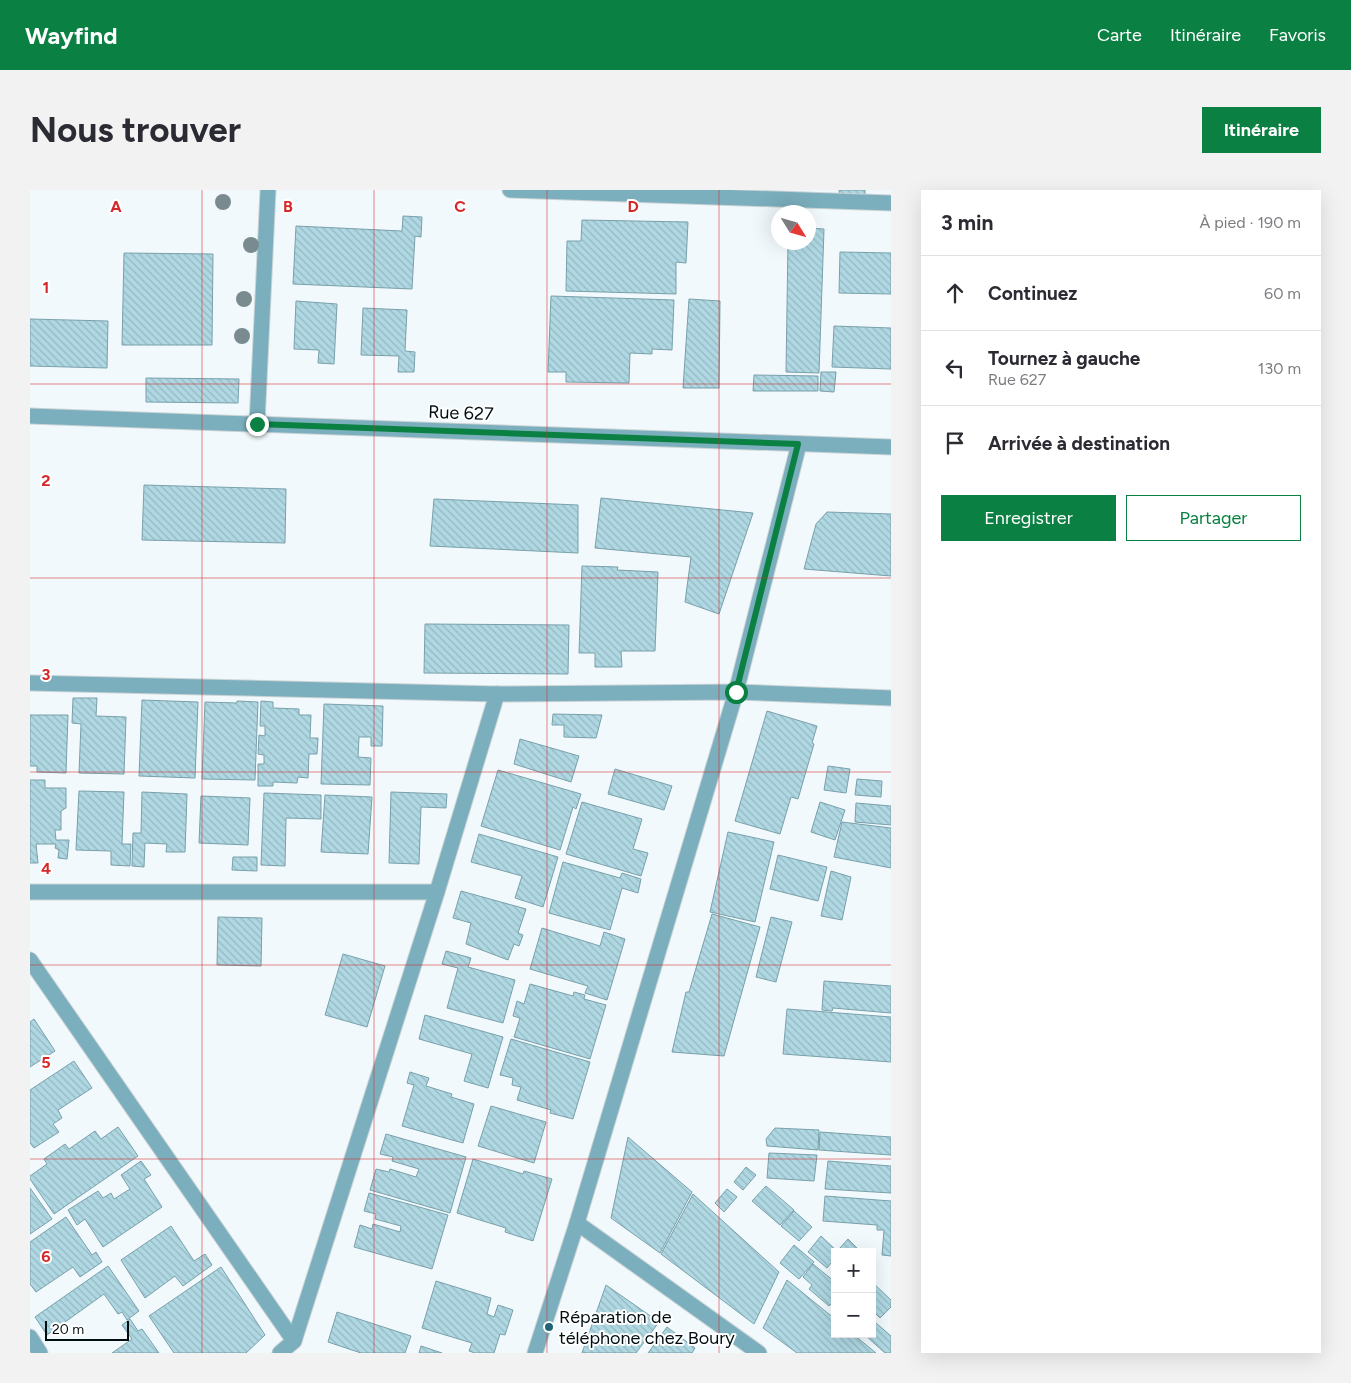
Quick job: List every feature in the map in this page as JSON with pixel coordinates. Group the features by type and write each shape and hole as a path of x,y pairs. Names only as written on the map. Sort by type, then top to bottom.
{"street":[{"path":"257,424 268,190"},
{"path":"510,190 891,203"},
{"name":"Rue 627","path":"30,416 891,447"},
{"path":"535,1353 577,1223 736,692 798,444"},
{"path":"30,683 497,694 736,692 891,698"},
{"path":"280,1353 294,1341 437,892 497,694"},
{"path":"30,892 437,892"},
{"path":"30,960 294,1341"},
{"path":"577,1223 759,1353"},
{"path":"30,1337 40,1353"}],"building":[{"path":"839,190 865,190 865,199 840,199"},
{"path":"403,216 422,217 421,237 415,236 412,289 293,284 296,226 402,231"},
{"path":"582,220 688,222 686,263 676,262 676,294 566,291 567,241 581,241"},
{"path":"816,228 824,229 819,373 786,372 788,250 816,250"},
{"path":"840,252 891,253 891,294 839,293"},
{"path":"124,253 213,254 212,345 122,345"},
{"path":"551,296 674,300 672,350 652,349 652,354 630,353 629,383 566,382 566,372 548,372"},
{"path":"689,299 720,301 719,388 683,388"},
{"path":"296,301 337,304 334,364 318,363 319,350 294,349"},
{"path":"363,308 407,310 405,351 415,352 414,372 398,372 399,356 361,355"},
{"path":"30,319 108,321 107,368 30,366"},
{"path":"834,326 891,328 891,369 832,367"},
{"path":"821,372 836,372 834,392 820,391"},
{"path":"754,375 818,376 818,391 753,391"},
{"path":"146,378 239,379 238,403 146,402"},
{"path":"144,485 286,489 285,543 142,540"},
{"path":"601,498 753,513 719,614 685,602 691,557 595,548"},
{"path":"434,499 578,505 578,553 430,546"},
{"path":"827,512 891,514 891,576 804,569 816,524"},
{"path":"582,566 618,567 617,570 658,572 655,651 621,651 622,667 595,667 595,653 579,653"},
{"path":"425,624 569,625 568,674 424,673"},
{"path":"73,698 97,698 96,716 126,717 124,774 79,773 81,724 72,723"},
{"path":"142,700 198,702 195,778 139,776"},
{"path":"237,701 258,702 255,780 202,779 205,702 237,703"},
{"path":"261,701 273,702 273,708 299,709 299,715 311,715 310,738 318,738 317,754 309,754 308,778 298,777 297,783 273,782 273,786 258,786 258,764 264,764 264,755 258,754 259,735 265,736 265,726 260,726"},
{"path":"324,704 383,706 382,746 371,746 371,737 359,737 358,757 371,758 370,785 321,784"},
{"path":"767,711 817,726 812,743 814,744 798,799 791,797 780,834 735,821"},
{"path":"553,714 602,715 596,738 564,737 564,725 552,725"},
{"path":"30,715 68,715 66,773 37,772 37,766 30,766"},
{"path":"520,739 579,756 571,782 514,764"},
{"path":"828,766 850,769 846,793 824,790"},
{"path":"615,769 672,786 664,810 608,794"},
{"path":"498,770 581,794 576,809 573,807 560,850 481,826"},
{"path":"857,779 882,781 881,797 855,795"},
{"path":"30,780 45,780 45,788 66,788 66,808 61,811 61,830 55,830 56,840 69,840 67,859 58,858 59,850 55,848 56,844 36,844 38,863 30,863"},
{"path":"79,791 124,792 122,844 131,844 130,866 111,865 111,851 76,850"},
{"path":"142,792 187,794 185,852 166,852 167,844 145,843 144,867 132,866 133,833 141,833"},
{"path":"391,792 447,794 446,808 421,807 419,864 389,863"},
{"path":"264,793 321,795 321,819 286,818 285,866 261,865"},
{"path":"325,795 372,797 368,854 321,852"},
{"path":"201,796 250,798 248,845 199,843"},
{"path":"582,802 642,819 633,849 648,853 641,876 566,854"},
{"path":"820,802 845,810 835,840 811,832"},
{"path":"856,803 891,806 891,825 855,822"},
{"path":"842,822 891,828 891,868 834,857"},
{"path":"728,832 774,842 755,922 710,912"},
{"path":"479,834 558,857 543,907 515,898 522,876 471,862"},
{"path":"778,855 827,867 818,901 770,889"},
{"path":"233,857 257,857 257,871 232,870"},
{"path":"563,862 620,878 622,873 641,879 638,893 622,888 610,930 549,913"},
{"path":"831,871 851,877 842,920 821,916"},
{"path":"461,891 526,909 518,933 523,935 519,946 514,944 508,960 466,944 471,923 453,918"},
{"path":"712,914 760,927 724,1056 672,1052 686,992 689,992"},
{"path":"218,917 262,918 261,966 217,965"},
{"path":"771,917 792,922 776,982 756,977"},
{"path":"542,928 600,946 604,932 625,939 607,1000 585,993 588,986 530,969"},
{"path":"446,951 471,958 468,967 515,980 503,1023 447,1008 458,968 442,964"},
{"path":"343,954 385,966 367,1027 325,1015"},
{"path":"824,981 891,986 891,1013 833,1008 832,1011 822,1010"},
{"path":"530,984 573,996 574,992 585,995 584,999 606,1005 590,1059 514,1037 520,1018 513,1016 517,1001 524,1004"},
{"path":"787,1009 891,1017 891,1062 783,1054"},
{"path":"425,1015 503,1037 488,1088 464,1081 472,1054 419,1039"},
{"path":"34,1019 55,1051 30,1067 30,1022"},
{"path":"511,1039 590,1062 573,1119 550,1113 551,1110 517,1100 521,1087 512,1085 513,1078 500,1075"},
{"path":"74,1061 92,1088 58,1110 62,1118 53,1124 59,1132 34,1148 30,1143 30,1090"},
{"path":"410,1072 429,1078 426,1086 452,1094 451,1097 474,1104 463,1143 402,1126 414,1085 407,1083"},
{"path":"491,1106 546,1122 534,1163 478,1146"},
{"path":"118,1127 138,1156 54,1214 30,1179 30,1176 47,1164 44,1159 65,1144 69,1149 95,1131 101,1139"},
{"path":"775,1128 819,1130 818,1150 767,1146 766,1139"},
{"path":"820,1132 891,1137 891,1155 819,1150"},
{"path":"386,1134 466,1157 450,1213 370,1190 376,1169 389,1172 390,1169 416,1177 419,1169 392,1161 393,1157 380,1154"},
{"path":"628,1137 692,1192 660,1253 611,1218"},
{"path":"769,1153 817,1155 814,1181 767,1178"},
{"path":"473,1159 523,1174 524,1171 552,1179 533,1241 505,1232 506,1228 457,1213"},
{"path":"141,1161 151,1175 144,1179 162,1207 103,1247 85,1219 77,1225 68,1210 98,1191 103,1198 111,1193 114,1199 130,1189 121,1175"},
{"path":"828,1161 891,1166 891,1193 825,1189"},
{"path":"746,1167 756,1175 743,1190 734,1182"},
{"path":"766,1186 794,1210 780,1225 752,1201"},
{"path":"30,1188 52,1219 30,1234"},
{"path":"727,1189 737,1197 724,1212 715,1203"},
{"path":"369,1193 448,1215 432,1269 354,1247 360,1225 372,1229 373,1224 400,1232 401,1226 375,1219 376,1214 364,1211"},
{"path":"693,1194 779,1272 754,1324 661,1254"},
{"path":"825,1196 891,1201 891,1256 882,1255 884,1230 877,1230 877,1225 823,1221"},
{"path":"794,1211 812,1227 799,1241 781,1226"},
{"path":"66,1217 92,1255 96,1252 102,1262 80,1277 73,1267 36,1292 30,1284 30,1242"},
{"path":"171,1226 194,1261 205,1254 212,1265 183,1286 175,1276 145,1298 121,1260"},
{"path":"821,1236 834,1248 831,1248 831,1263 827,1268 808,1252"},
{"path":"848,1239 857,1248 840,1248"},
{"path":"794,1245 814,1262 799,1279 780,1263"},
{"path":"813,1264 831,1279 831,1304 829,1306 809,1289 812,1285 803,1277"},
{"path":"108,1266 139,1311 127,1320 122,1312 118,1314 104,1294 47,1335 35,1317"},
{"path":"221,1267 265,1335 246,1353 174,1353 149,1316"},
{"path":"787,1280 831,1316 831,1338 858,1338 876,1353 797,1353 763,1328"},
{"path":"436,1281 491,1298 487,1314 494,1317 498,1305 513,1310 505,1335 500,1334 494,1353 475,1353 469,1351 472,1343 422,1328"},
{"path":"606,1285 659,1322 636,1353 582,1353"},
{"path":"876,1286 891,1300 891,1307 880,1318 876,1314"},
{"path":"337,1312 411,1336 405,1353 361,1353 328,1342"},
{"path":"130,1319 138,1331 142,1329 159,1353 112,1353 132,1339 122,1325"},
{"path":"876,1323 891,1336 891,1353 885,1353 868,1338 876,1338"},
{"path":"667,1327 695,1348 692,1353 648,1353"},
{"path":"421,1346 442,1353 419,1353"}],"place":[{"name":"Réparation de téléphone chez Boury","path":"549,1327"}],"route":[{"path":"257,424 798,444 736,692"}]}
